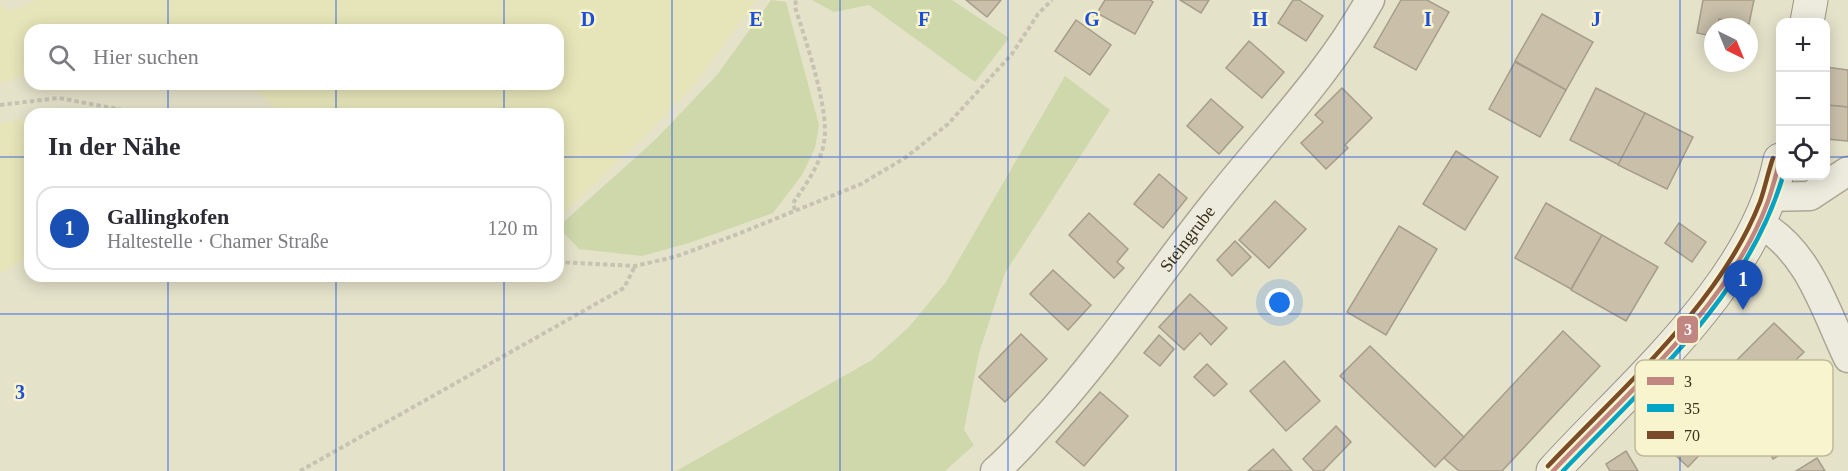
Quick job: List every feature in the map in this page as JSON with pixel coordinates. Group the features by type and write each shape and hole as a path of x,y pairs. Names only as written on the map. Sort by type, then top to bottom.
{"street":[{"name":"Steingrube","path":"995,471 1071,390 1127,320 1214,203 1326,68 1350,35 1370,0"},
{"path":"1808,18 1811,0"},
{"path":"1766,211 1810,196 1848,171"},
{"path":"1655,360 1716,294 1748,248 1766,211 1776,175"},
{"path":"1766,211 1804,265 1848,358"},
{"path":"1553,471 1635,382"}],"path":[{"path":"795,210 793,202 818,161 825,133 816,74 795,7 796,0"},
{"path":"564,262 634,266 674,257 861,184 905,158 948,124 1012,54 1038,14 1052,0"},
{"path":"0,105 59,98 112,108"},
{"path":"300,471 624,288 634,266"}],"green space":[{"path":"38,0 756,0 696,83 638,143 564,213 564,108 275,108 256,90 564,90 564,24 24,24 24,76 0,83 0,5 10,11"},
{"path":"771,0 786,2 819,125 815,148 802,175 773,213 689,243 642,256 579,249 564,233 564,222 656,139 717,75"},
{"path":"812,0 952,0 1009,38 975,82 869,5 834,12"},
{"path":"1065,76 1110,110 1005,273 979,353 964,430 974,445 945,471 676,471 872,360 908,328 946,282"},
{"path":"24,119 24,260 0,273 0,123"}],"building":[{"path":"966,0 1001,0 987,17"},
{"path":"1105,0 1150,0 1153,2 1135,34 1097,13"},
{"path":"1180,0 1209,0 1201,13"},
{"path":"1293,0 1299,0 1323,16 1306,41 1278,23"},
{"path":"1401,0 1427,0 1449,12 1416,70 1374,47"},
{"path":"1703,0 1754,0 1750,18 1704,18 1704,34 1697,33"},
{"path":"1542,14 1593,42 1566,90 1515,61"},
{"path":"1076,20 1111,45 1090,75 1055,51"},
{"path":"1249,41 1284,72 1262,98 1226,68"},
{"path":"1515,62 1566,90 1540,137 1489,109"},
{"path":"1830,68 1848,70 1848,107 1830,105"},
{"path":"1342,88 1372,118 1345,145 1348,148 1326,169 1301,143 1323,122 1315,115"},
{"path":"1596,88 1645,113 1619,165 1570,140"},
{"path":"1211,99 1243,127 1219,154 1187,126"},
{"path":"1830,105 1848,107 1848,141 1830,139"},
{"path":"1645,113 1693,137 1667,189 1618,165"},
{"path":"1456,151 1498,177 1465,230 1423,204"},
{"path":"1159,174 1187,198 1163,228 1134,204"},
{"path":"1275,201 1306,229 1269,268 1239,240"},
{"path":"1546,203 1602,235 1571,289 1515,258"},
{"path":"1089,213 1128,249 1117,262 1124,268 1114,278 1069,235"},
{"path":"1679,223 1706,242 1692,262 1665,243"},
{"path":"1399,226 1437,249 1386,335 1347,312"},
{"path":"1602,235 1658,267 1626,321 1571,290"},
{"path":"1235,241 1251,257 1232,276 1217,260"},
{"path":"1053,270 1091,305 1068,330 1030,294"},
{"path":"1190,294 1227,328 1211,345 1200,333 1184,350 1159,327"},
{"path":"1774,323 1804,352 1796,360 1737,360"},
{"path":"1563,331 1600,366 1502,471 1459,471 1444,458"},
{"path":"1021,334 1047,359 1005,402 979,377"},
{"path":"1159,335 1174,349 1160,366 1144,353"},
{"path":"1370,346 1464,437 1435,467 1340,376"},
{"path":"1284,361 1320,401 1286,431 1250,391"},
{"path":"1207,364 1227,384 1214,396 1194,377"},
{"path":"1100,392 1128,416 1084,466 1056,442"},
{"path":"1336,426 1351,442 1323,471 1314,471 1303,459"},
{"path":"1273,449 1292,471 1248,471"},
{"path":"1626,451 1638,471 1610,471 1606,464"},
{"path":"1676,456 1699,456 1688,467"},
{"path":"1817,458 1825,471 1796,471"}],"transit line":[{"name":"70","path":"1651,360 1695,310 1742,239 1760,202 1773,158"},
{"name":"3","path":"1661,360 1702,313 1728,278 1750,242 1767,204 1776,174"},
{"name":"35","path":"1669,360 1720,299 1745,261 1767,220 1782,180"},
{"name":"70","path":"1548,466 1635,377"},
{"name":"3","path":"1553,471 1635,387"},
{"name":"35","path":"1563,471 1635,396"}],"place":[{"name":"Gallingkofen","path":"1743,310"}]}
